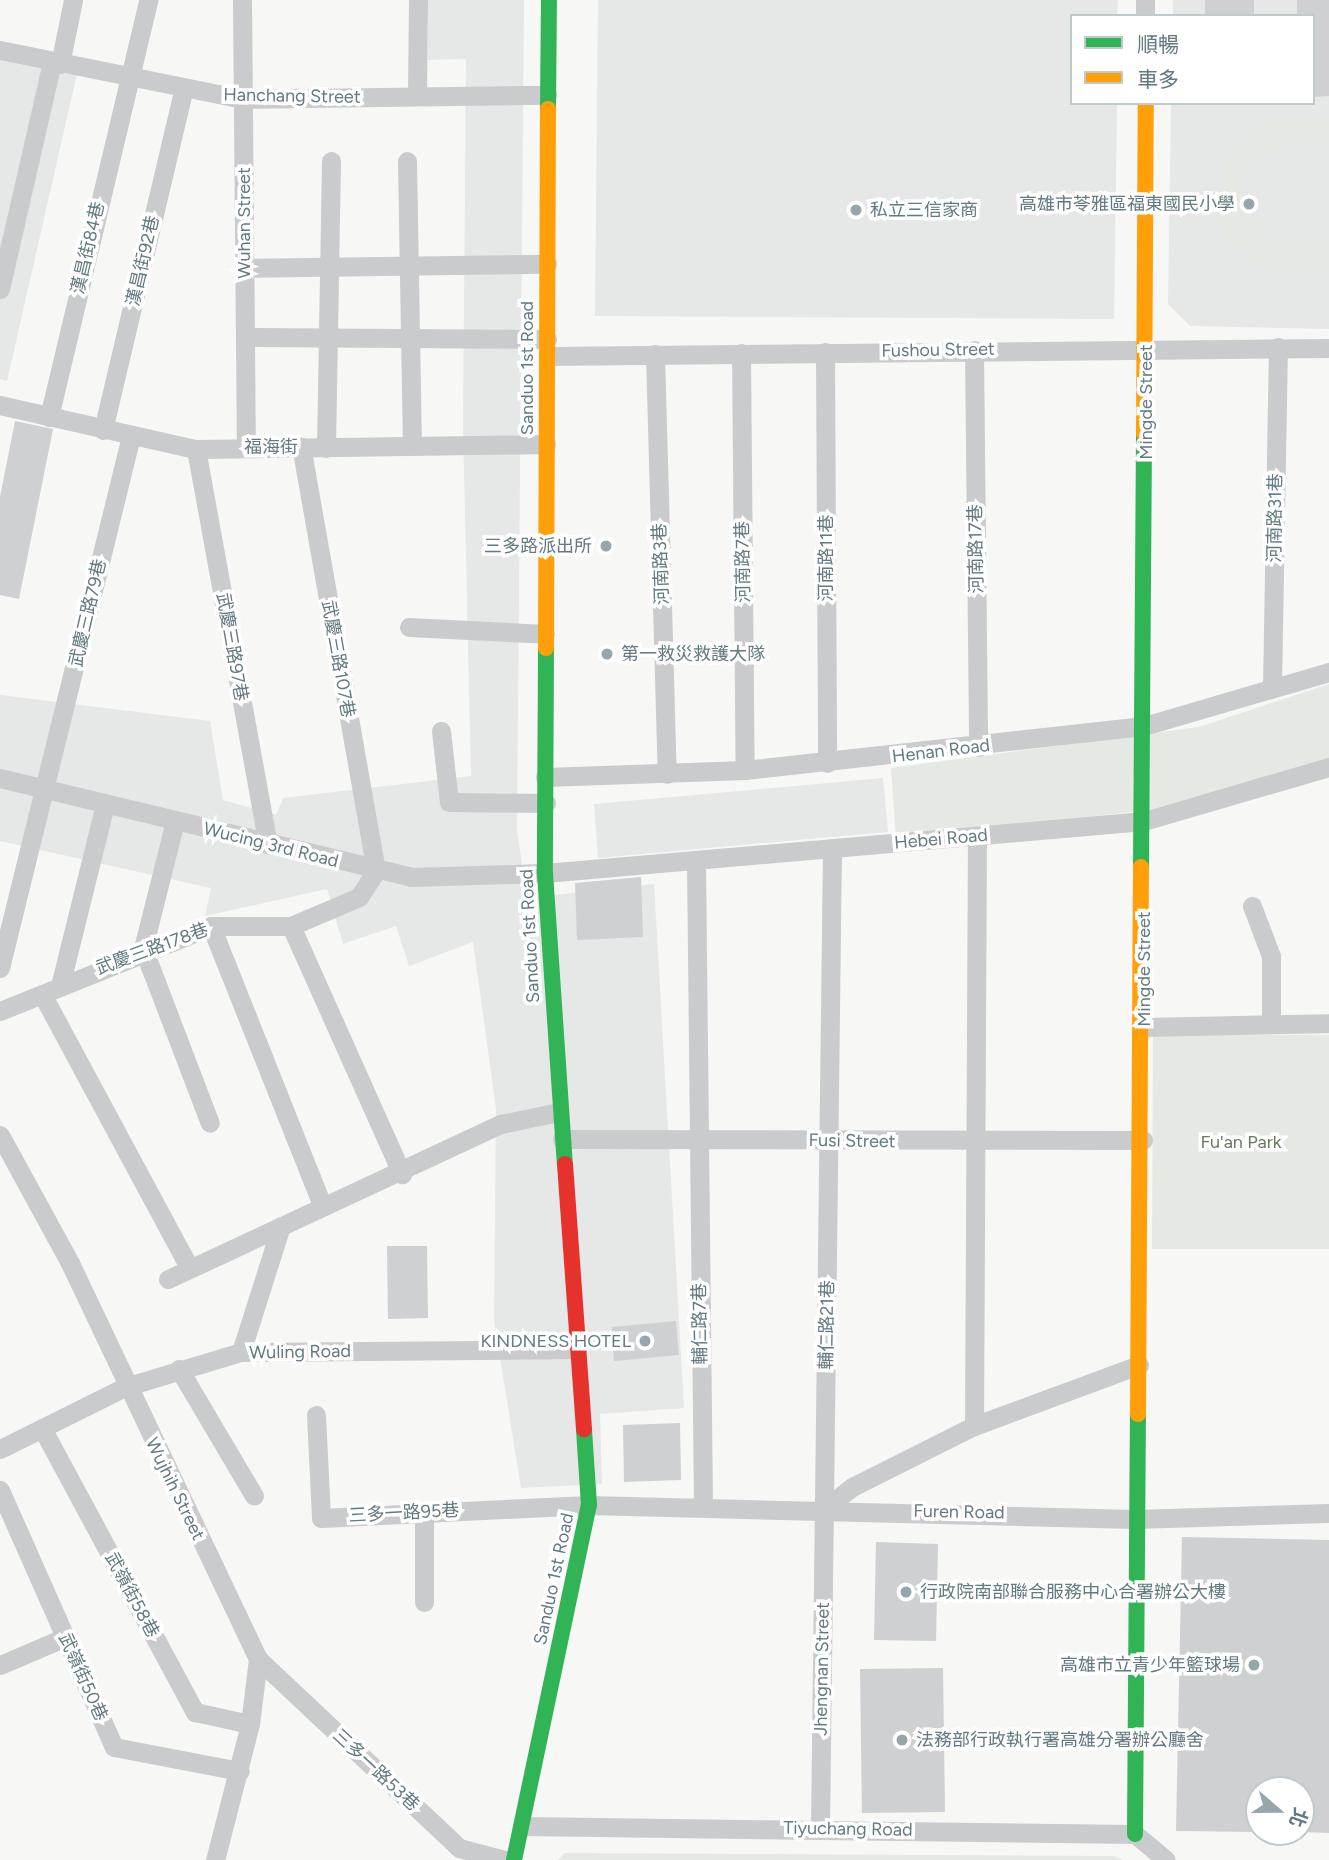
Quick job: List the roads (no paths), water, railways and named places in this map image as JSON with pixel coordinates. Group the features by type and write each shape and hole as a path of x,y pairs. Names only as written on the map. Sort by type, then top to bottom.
{"street":[{"path":"0,289 73,0"},
{"name":"漢昌街84巷","path":"49,417 127,79 148,0"},
{"name":"Wuhan Street","path":"242,0 246,446"},
{"path":"417,96 418,0"},
{"name":"Sanduo 1st Road","path":"514,1860 589,1505 559,1112 545,873 549,0"},
{"name":"Hanchang Street","path":"0,50 183,92 243,99 547,95"},
{"name":"漢昌街92巷","path":"103,430 183,92"},
{"name":"Mingde Street","path":"1135,1834 1135,1519 1144,1027 1146,105"},
{"path":"326,448 324,339 331,161"},
{"path":"407,162 406,267 412,441"},
{"path":"244,268 328,271 547,264"},
{"name":"Fushou Street","path":"245,337 410,338 655,354 1147,347 1329,348"},
{"name":"河南路31巷","path":"1272,688 1278,347"},
{"name":"河南路17巷","path":"974,350 978,747"},
{"name":"河南路11巷","path":"825,352 827,763"},
{"name":"河南路7巷","path":"741,353 745,770"},
{"name":"河南路3巷","path":"655,354 667,774"},
{"name":"福海街","path":"0,405 196,449 246,446 326,448 412,441 546,444"},
{"name":"武慶三路79巷","path":"0,968 131,436"},
{"name":"武慶三路107巷","path":"301,447 376,871"},
{"name":"武慶三路97巷","path":"196,449 268,844"},
{"path":"409,627 545,634"},
{"name":"Henan Road","path":"545,777 745,770 978,747 1144,726 1329,672"},
{"path":"441,731 449,802 546,803"},
{"name":"Hebei Road","path":"545,873 1144,821 1329,767"},
{"name":"Wucing 3rd Road","path":"0,778 376,871 411,877 545,873"},
{"path":"61,982 105,804"},
{"path":"175,821 143,948 211,1123"},
{"path":"974,1426 978,1142 977,836"},
{"name":"輔仁路21巷","path":"824,1509 832,849"},
{"name":"輔仁路7巷","path":"696,860 703,1507"},
{"name":"武慶三路178巷","path":"0,1011 143,948 211,926 291,926 359,897 376,871"},
{"path":"1252,906 1271,956 1271,1024"},
{"path":"211,926 321,1205"},
{"path":"291,926 402,1174"},
{"path":"42,994 189,1268"},
{"path":"1144,1027 1329,1023"},
{"path":"168,1279 321,1205 402,1174 501,1124 559,1112"},
{"name":"Wujhih Street","path":"0,1135 70,1262 125,1387 258,1659"},
{"name":"Fusi Street","path":"562,1139 978,1142 1143,1140"},
{"path":"241,1352 281,1226"},
{"name":"Wuling Road","path":"0,1448 125,1387 241,1352 577,1349"},
{"path":"824,1509 852,1486 974,1426 1139,1365"},
{"path":"179,1369 254,1496"},
{"name":"三多一路95巷","path":"316,1415 321,1518 589,1505"},
{"name":"武嶺街58巷","path":"42,1428 195,1712 250,1724"},
{"name":"武嶺街50巷","path":"0,1490 114,1747 240,1771"},
{"name":"Furen Road","path":"589,1505 1135,1519 1329,1513"},
{"name":"Jhengnan Street","path":"820,1829 824,1509"},
{"path":"424,1511 424,1602"},
{"path":"0,1665 66,1637"},
{"path":"215,1860 240,1771 250,1724 258,1659"},
{"name":"三多一路53巷","path":"258,1659 459,1848 505,1860"},
{"name":"Tiyuchang Road","path":"522,1826 1135,1834"},
{"path":"1135,1834 1166,1860"}],"place":[{"name":"高雄市苓雅區福東國民小學","path":"1249,204"},
{"name":"私立三信家商","path":"856,210"},
{"name":"三多路派出所","path":"606,546"},
{"name":"第一救災救護大隊","path":"607,654"},
{"name":"KINDNESS HOTEL","path":"645,1341"},
{"name":"行政院南部聯合服務中心合署辦公大樓","path":"906,1592"},
{"name":"高雄市立青少年籃球場","path":"1254,1665"},
{"name":"法務部行政執行署高雄分署辦公廳舍","path":"902,1740"}],"park label":[{"name":"Fu'an Park","path":"1241,1142"}]}
